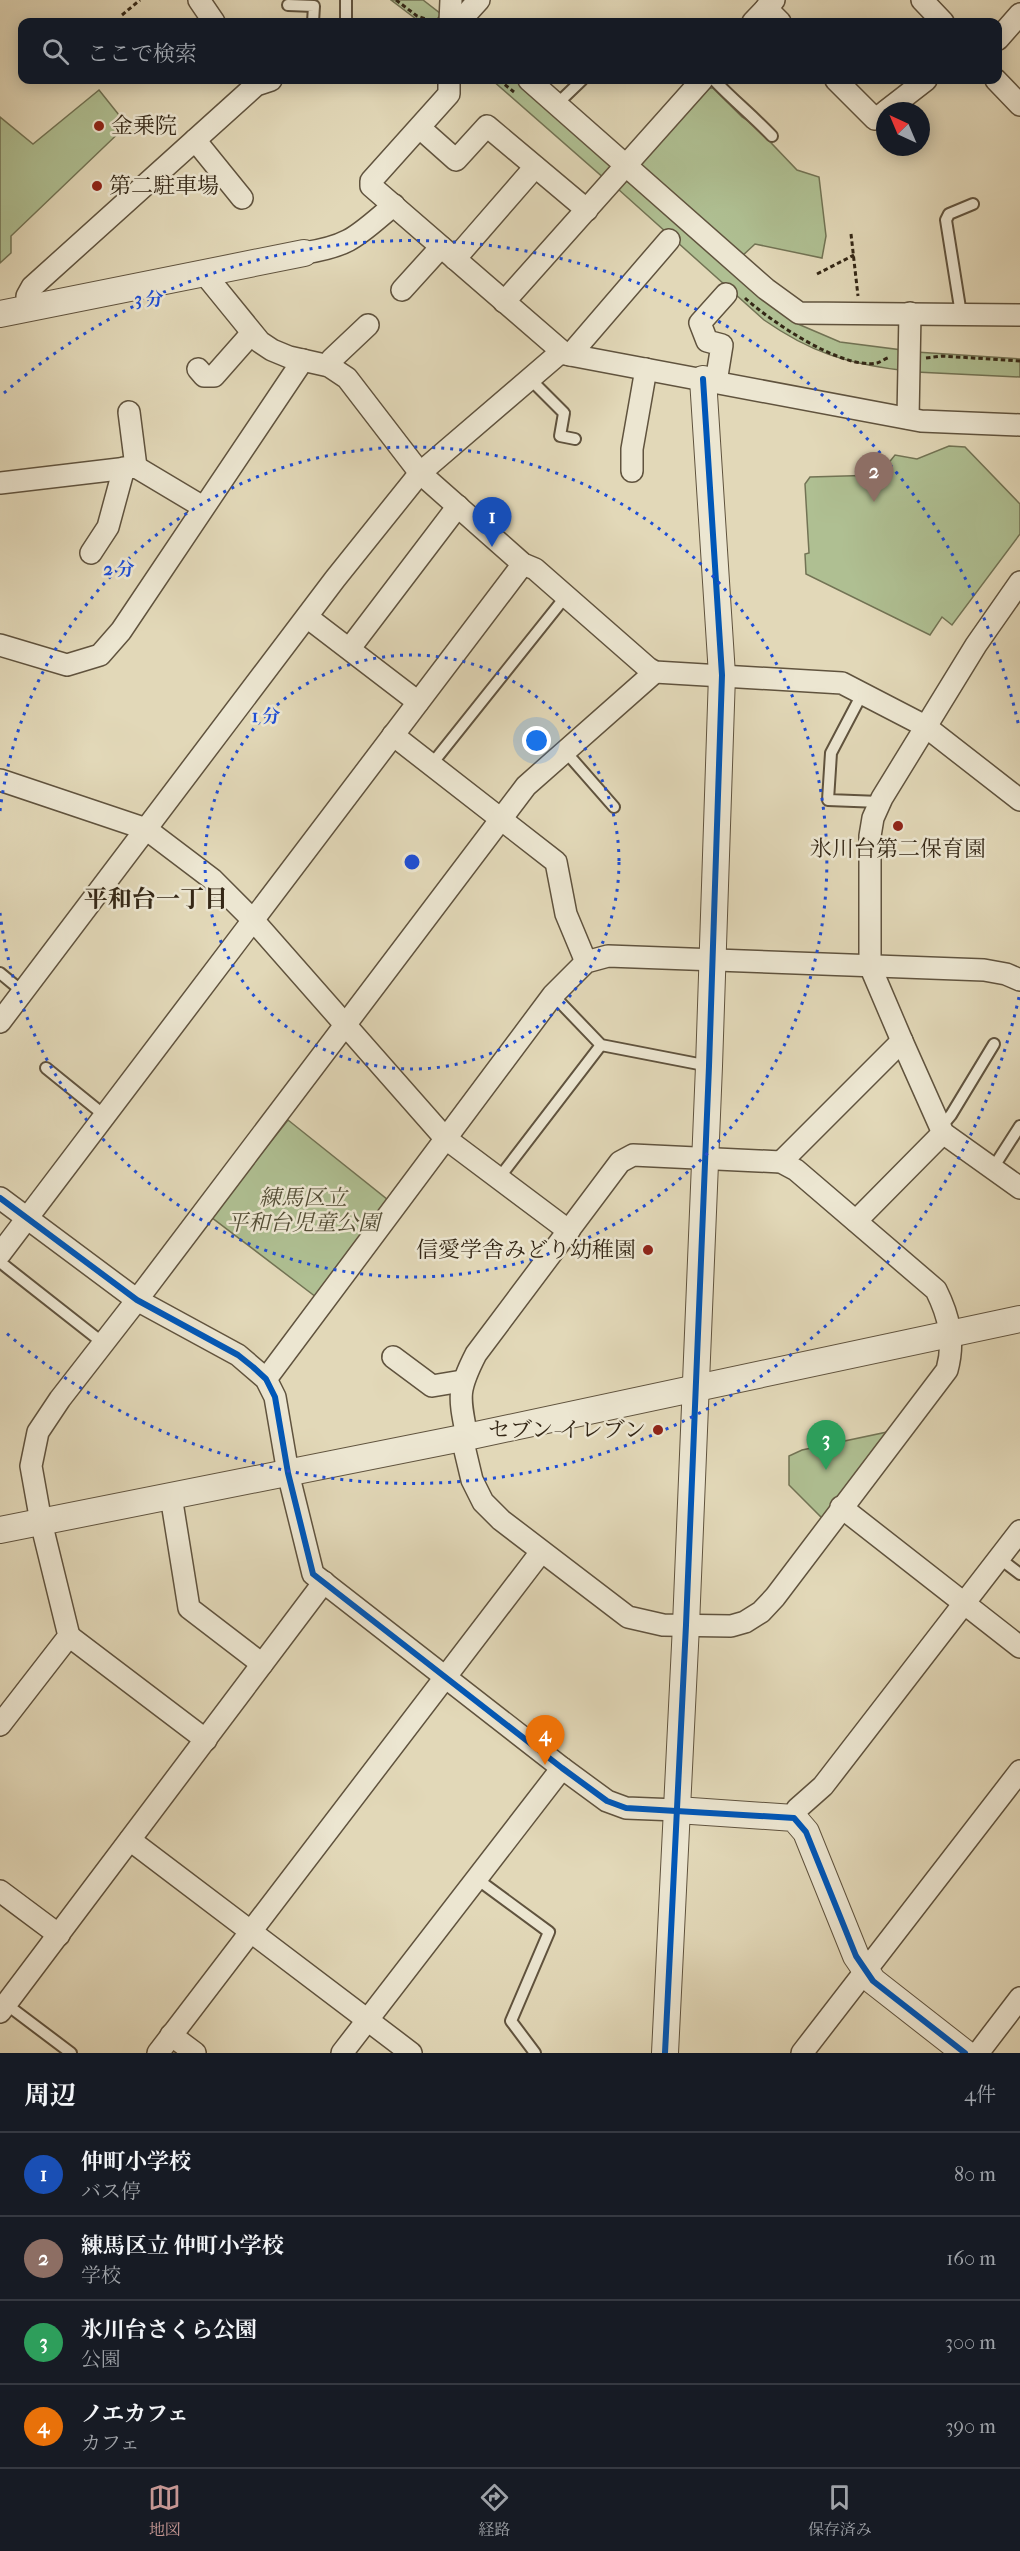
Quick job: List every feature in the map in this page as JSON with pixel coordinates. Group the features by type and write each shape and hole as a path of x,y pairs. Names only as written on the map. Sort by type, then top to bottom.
{"street":[{"path":"199,0 211,18"},
{"path":"451,0 451,18"},
{"path":"456,18 479,0"},
{"path":"922,0 939,18"},
{"path":"1002,34 1020,14"},
{"path":"28,307 27,296 32,287 257,84"},
{"path":"449,84 449,94 371,181 371,186 565,354 921,421 1020,425"},
{"path":"534,84 766,289 799,313 1020,315"},
{"path":"504,302 698,84"},
{"path":"840,84 876,118"},
{"path":"897,102 921,84"},
{"path":"1000,84 1020,105"},
{"path":"420,128 456,160 487,126 587,210"},
{"path":"195,140 242,198"},
{"path":"402,290 448,253 535,167"},
{"path":"0,314 328,250 352,240 394,205"},
{"path":"0,1022 307,617 420,473 565,354 669,240"},
{"path":"203,273 260,342 272,350 329,366 347,378 420,473 648,668 655,672 842,683 925,726 1020,800"},
{"path":"665,2053 696,1389 722,675 709,380 722,345 707,341 700,322 726,294"},
{"path":"908,418 910,313"},
{"path":"329,366 332,359 368,326"},
{"path":"198,369 204,376 214,376 252,333"},
{"path":"0,645 67,665 100,655 121,631 303,360"},
{"path":"632,471 632,449 646,369"},
{"path":"91,553 108,527 130,467 129,412"},
{"path":"0,483 130,467 203,507"},
{"path":"350,648 458,506"},
{"path":"0,1254 524,564"},
{"path":"1020,582 925,726 880,802 873,818 870,836 870,966 942,1130 1020,1188"},
{"path":"307,617 418,702"},
{"path":"206,1740 69,1636 41,1522 31,1467 38,1432 526,786 655,672"},
{"path":"393,735 556,862 566,914 586,962"},
{"path":"0,780 146,829 212,879 253,920 445,1138 569,1231"},
{"path":"266,1379 553,995 586,962 608,956 984,970 1006,974 1020,980"},
{"path":"781,1162 902,1041"},
{"path":"856,1221 942,1130"},
{"path":"633,1155 705,1160 781,1162 796,1170 936,1290 947,1312 952,1352 947,1370 761,1612 745,1622 731,1626 663,1625 628,1617 501,1520 483,1502 472,1480 460,1403 462,1381 476,1354 620,1162 633,1155"},
{"path":"0,1198 137,1300 238,1355 266,1379 275,1397 288,1473 313,1574 445,1678 608,1801 626,1808 794,1818 806,1832 856,1956 866,1973 873,1981 965,2053"},
{"path":"0,1530 464,1437 1020,1319"},
{"path":"393,1357 432,1386 462,1381"},
{"path":"171,1496 189,1608 262,1664"},
{"path":"841,1508 1020,1647"},
{"path":"794,1818 797,1809 823,1786 1020,1531"},
{"path":"158,2053 542,1552"},
{"path":"3,2008 324,1582"},
{"path":"0,1725 69,1636"},
{"path":"342,2053 562,1768"},
{"path":"802,2053 1020,1771"},
{"path":"130,1840 411,2053"},
{"path":"0,1891 59,1935"},
{"path":"978,2053 1020,1998"},
{"path":"171,2035 195,2053"}],"lane":[{"path":"346,0 346,18"},
{"path":"288,4 314,6 313,18"},
{"path":"557,104 578,84"},
{"path":"718,84 772,136"},
{"path":"961,314 946,220 949,214 973,204"},
{"path":"531,380 564,413 560,436 575,439"},
{"path":"431,765 566,596"},
{"path":"862,694 831,753 828,800 880,802"},
{"path":"565,751 614,807"},
{"path":"0,973 23,992"},
{"path":"553,995 601,1045 709,1066"},
{"path":"942,1130 994,1044"},
{"path":"499,1178 601,1045"},
{"path":"46,1068 104,1115"},
{"path":"993,1168 1020,1125"},
{"path":"0,1262 103,1343"},
{"path":"999,1557 1020,1574"},
{"path":"477,1879 549,1932 511,2021 535,2053"},
{"path":"3,2008 71,2053"}],"path":[{"path":"122,15 140,0"},
{"path":"396,0 417,15 432,18"},
{"path":"851,234 861,313"},
{"path":"817,274 854,255"}],"green space":[{"path":"391,0 423,0 441,14 438,18 415,18"},
{"path":"497,84 522,84 614,165 605,179"},
{"path":"708,88 713,88 742,117 752,123 797,170 819,177 826,236 822,258 755,244 740,258 639,163"},
{"path":"99,90 127,125 11,236 11,253 0,263 0,117 33,144"},
{"path":"626,180 770,304 798,324 840,342 902,350 900,370 845,360 813,348 764,320 618,189"},
{"path":"916,352 1020,359 1020,377 916,372"},
{"path":"949,446 965,447 1020,504 1020,534 952,625 942,617 930,635 806,574 805,554 809,553 805,484 810,477 879,475 895,455 917,459"},
{"name":"練馬区立 平和台児童公園","path":"288,1120 388,1200 316,1297 211,1217"},
{"path":"892,1431 825,1521 789,1485 789,1456 802,1450"}],"cycle path":[{"path":"665,2053 686,1625 709,1066 722,675 703,379"},
{"path":"0,1198 137,1300 238,1355 266,1379 275,1397 288,1473 313,1574 607,1801 626,1808 794,1818 806,1832 856,1956 873,1981 965,2053"}],"place":[{"name":"金乗院","path":"99,126"},
{"name":"第二駐車場","path":"97,186"},
{"name":"練馬区立 仲町小学校","path":"874,502"},
{"name":"仲町小学校","path":"492,547"},
{"name":"氷川台第二保育園","path":"898,826"},
{"name":"信愛学舎みどり幼稚園","path":"648,1250"},
{"name":"セブン-イレブン","path":"658,1430"},
{"name":"氷川台さくら公園","path":"826,1470"},
{"name":"ノエカフェ","path":"545,1765"}],"district":[{"name":"平和台一丁目","path":"156,899"}]}
